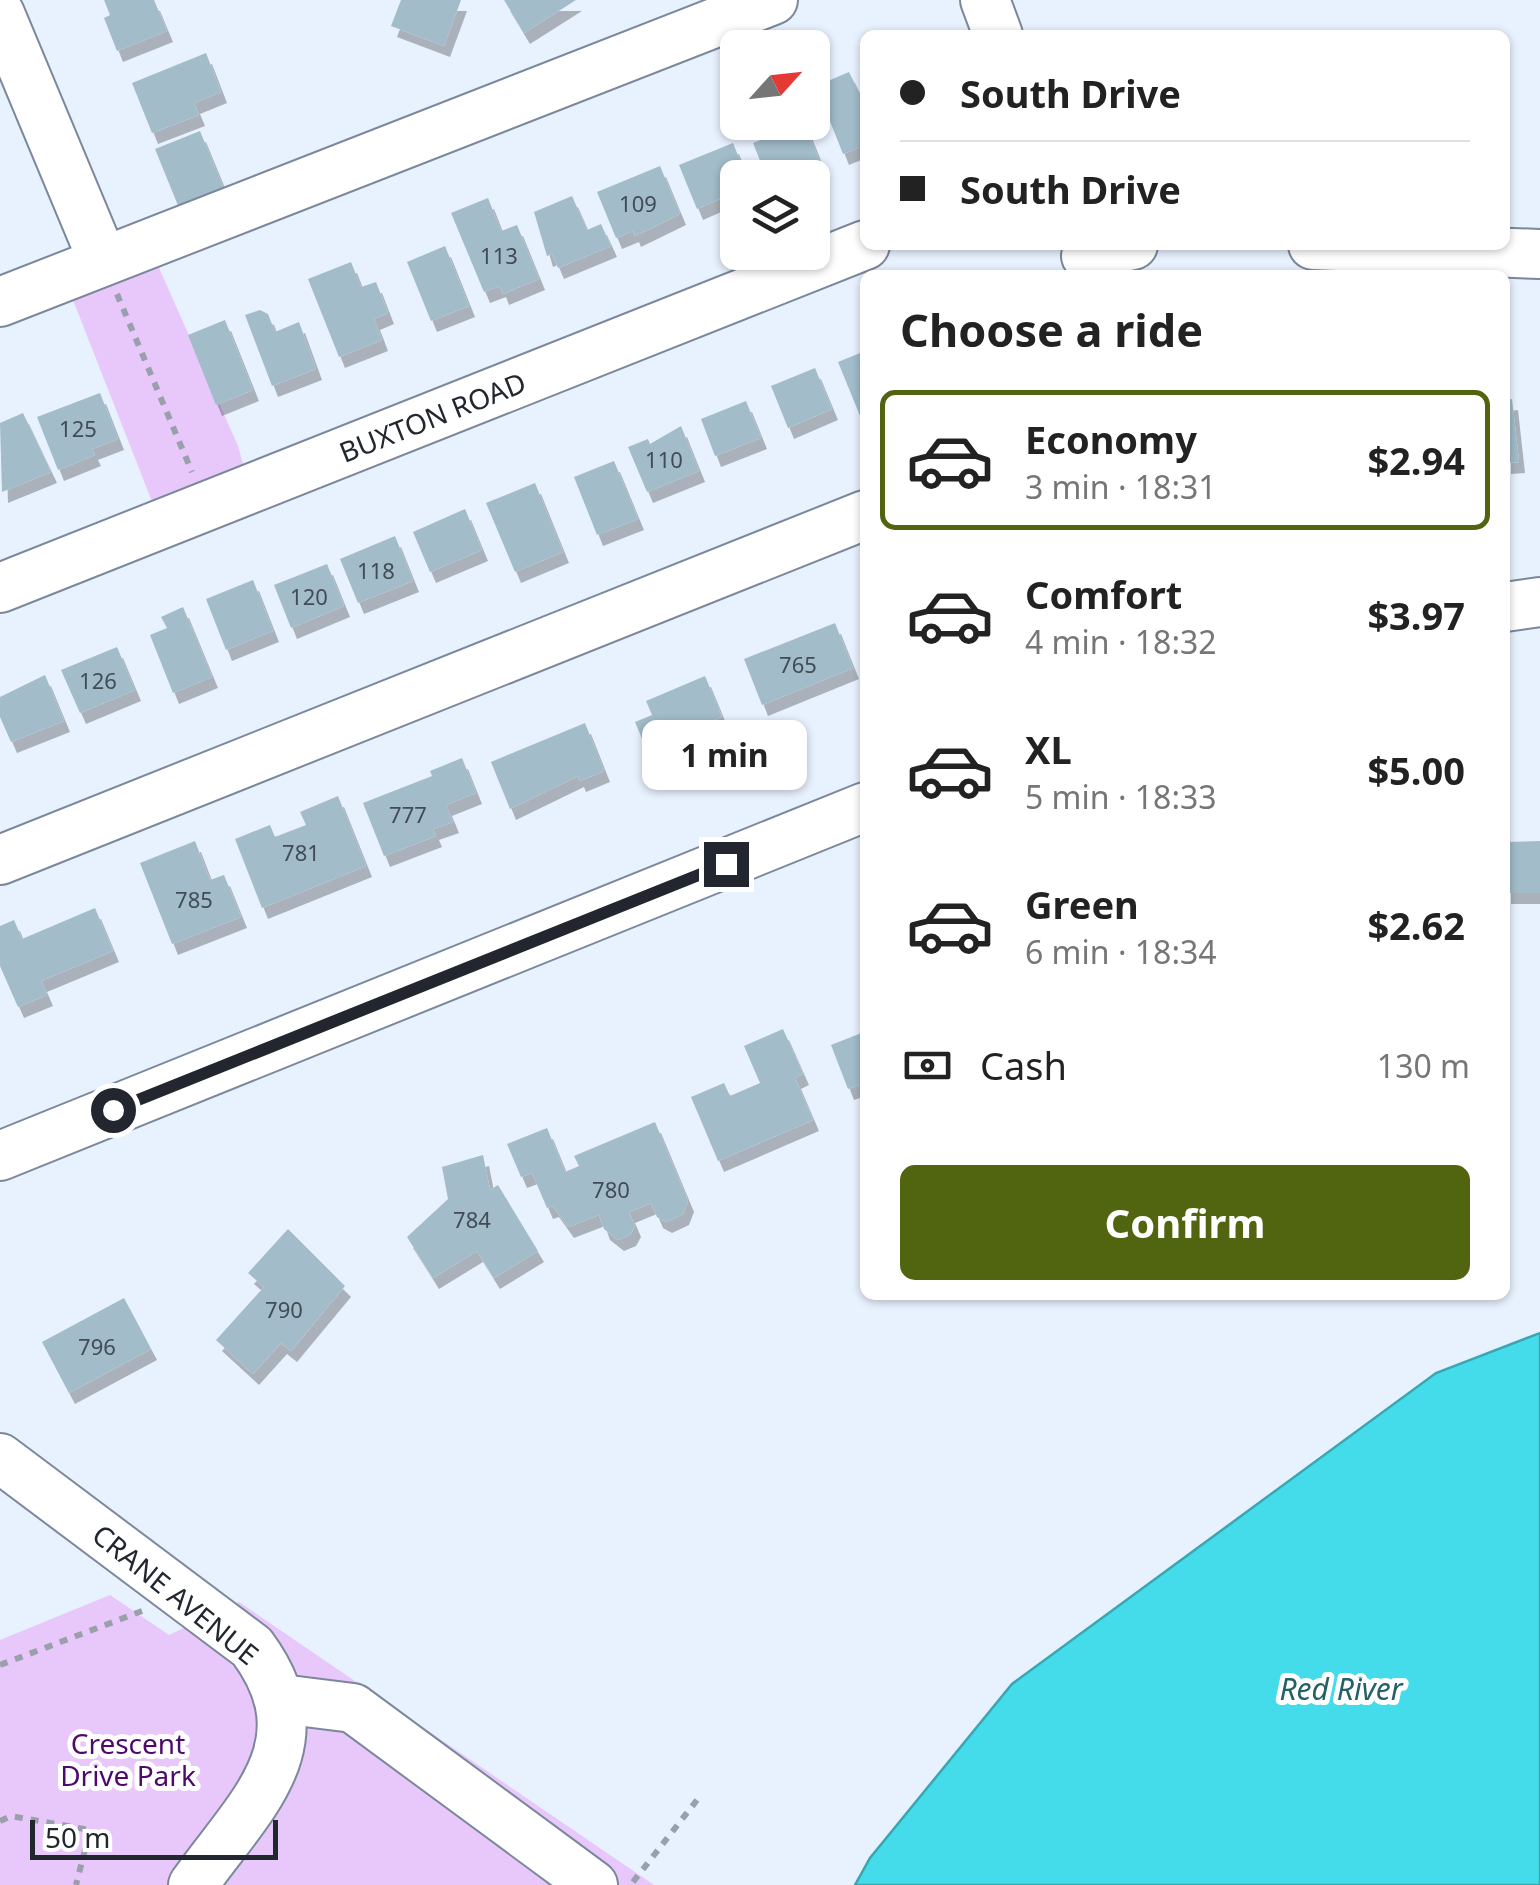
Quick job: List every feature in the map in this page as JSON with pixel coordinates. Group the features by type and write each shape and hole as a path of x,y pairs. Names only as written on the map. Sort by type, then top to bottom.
{"street":[{"path":"0,302 773,0"},
{"path":"985,0 996,30"},
{"path":"0,14 104,261"},
{"name":"BUXTON ROAD","path":"0,588 860,247"},
{"path":"1087,258 1115,250"},
{"path":"1439,250 1540,254"},
{"path":"0,860 860,517"},
{"path":"1510,606 1540,602"},
{"path":"0,1156 860,809"},
{"name":"CRANE AVENUE","path":"0,1458 252,1647 270,1672 280,1699"},
{"path":"193,1885 267,1780 279,1755 285,1729 280,1699 353,1708 593,1885"}],"path":[{"path":"104,261 205,504"},
{"path":"0,1665 186,1595"},
{"path":"630,1885 697,1800"},
{"path":"0,1822 10,1816 90,1830 76,1885"}],"green space":[{"path":"148,243 238,446 249,486 160,522 64,277"},
{"name":"Crescent Drive Park","path":"110,1595 169,1635 239,1602 654,1885 0,1885 0,1640"}],"water":[{"name":"Red River","path":"1540,1333 1540,1885 855,1885 870,1858 1012,1684 1436,1373"}],"building":[{"path":"104,0 154,0 167,31 117,51 104,18 110,15"},
{"path":"401,0 461,0 444,46 391,26"},
{"path":"504,0 576,0 524,33"},
{"path":"206,53 221,92 194,103 199,115 152,133 132,83"},
{"path":"849,72 860,94 860,147 843,154 830,121 830,80"},
{"path":"200,131 224,189 179,208 155,149"},
{"path":"811,140 819,160 760,160 753,143"},
{"path":"733,143 740,160 720,160 720,199 697,209 679,165"},
{"path":"660,166 680,214 635,236 633,231 616,238 597,192"},
{"path":"572,196 587,230 601,224 611,246 558,268 552,254 547,256 534,212"},
{"path":"488,198 501,231 517,225 539,279 503,294 500,286 484,292 451,213"},
{"path":"445,246 469,306 431,321 407,262"},
{"path":"351,262 361,287 376,282 388,313 374,319 382,340 339,357 308,279"},
{"path":"260,310 268,314 275,332 299,322 316,369 272,386 245,315"},
{"path":"225,320 253,390 216,405 188,335"},
{"path":"860,353 860,416 838,362"},
{"path":"815,368 832,409 788,428 771,386"},
{"path":"100,393 118,439 92,449 95,455 58,470 37,417"},
{"path":"1510,399 1519,462 1510,463"},
{"path":"746,401 761,438 715,456 701,419"},
{"path":"23,413 51,472 2,492 0,423"},
{"path":"681,426 699,471 647,492 628,447 648,439 650,444"},
{"path":"614,461 638,519 597,535 574,477"},
{"path":"535,483 563,552 515,572 486,503"},
{"path":"465,509 482,550 430,572 413,532"},
{"path":"395,536 413,581 358,603 340,559"},
{"path":"327,564 344,606 291,628 274,585"},
{"path":"253,580 273,631 226,650 206,599"},
{"path":"183,607 212,677 173,693 150,635 167,628 161,617"},
{"path":"835,623 853,668 762,705 744,659"},
{"path":"117,647 135,690 80,713 61,670"},
{"path":"45,675 64,721 11,742 0,717 0,697"},
{"path":"705,676 722,717 665,740 667,745 648,753 635,722 652,715 646,701"},
{"path":"585,723 604,771 580,781 578,776 510,809 491,762"},
{"path":"462,758 476,793 446,805 453,822 433,829 436,836 384,856 363,803 432,776 430,771"},
{"path":"338,796 366,866 262,908 235,839 270,825 275,837 306,825 300,812"},
{"path":"195,841 210,880 224,875 241,917 172,944 140,863"},
{"path":"1540,841 1540,893 1510,893 1510,842"},
{"path":"95,908 113,951 41,981 47,995 18,1007 0,966 0,926 14,920 22,939"},
{"path":"783,1029 803,1074 795,1078 813,1120 718,1161 691,1097 724,1083 730,1096 760,1083 744,1046"},
{"path":"860,1034 860,1085 848,1089 831,1045"},
{"path":"655,1122 688,1201 683,1214 666,1222 657,1217 651,1203 629,1212 635,1226 630,1235 618,1240 604,1229 599,1215 568,1227 553,1206 547,1208 532,1173 521,1177 507,1144 547,1128 565,1172 579,1166 574,1156"},
{"path":"483,1155 490,1190 498,1185 538,1251 494,1278 477,1251 433,1278 407,1237 448,1199 442,1167"},
{"path":"288,1229 345,1286 291,1351 281,1343 253,1374 216,1340 264,1287 248,1273"},
{"path":"124,1298 151,1349 69,1393 42,1342"}],"route":[{"path":"113,1110 726,864"}]}
